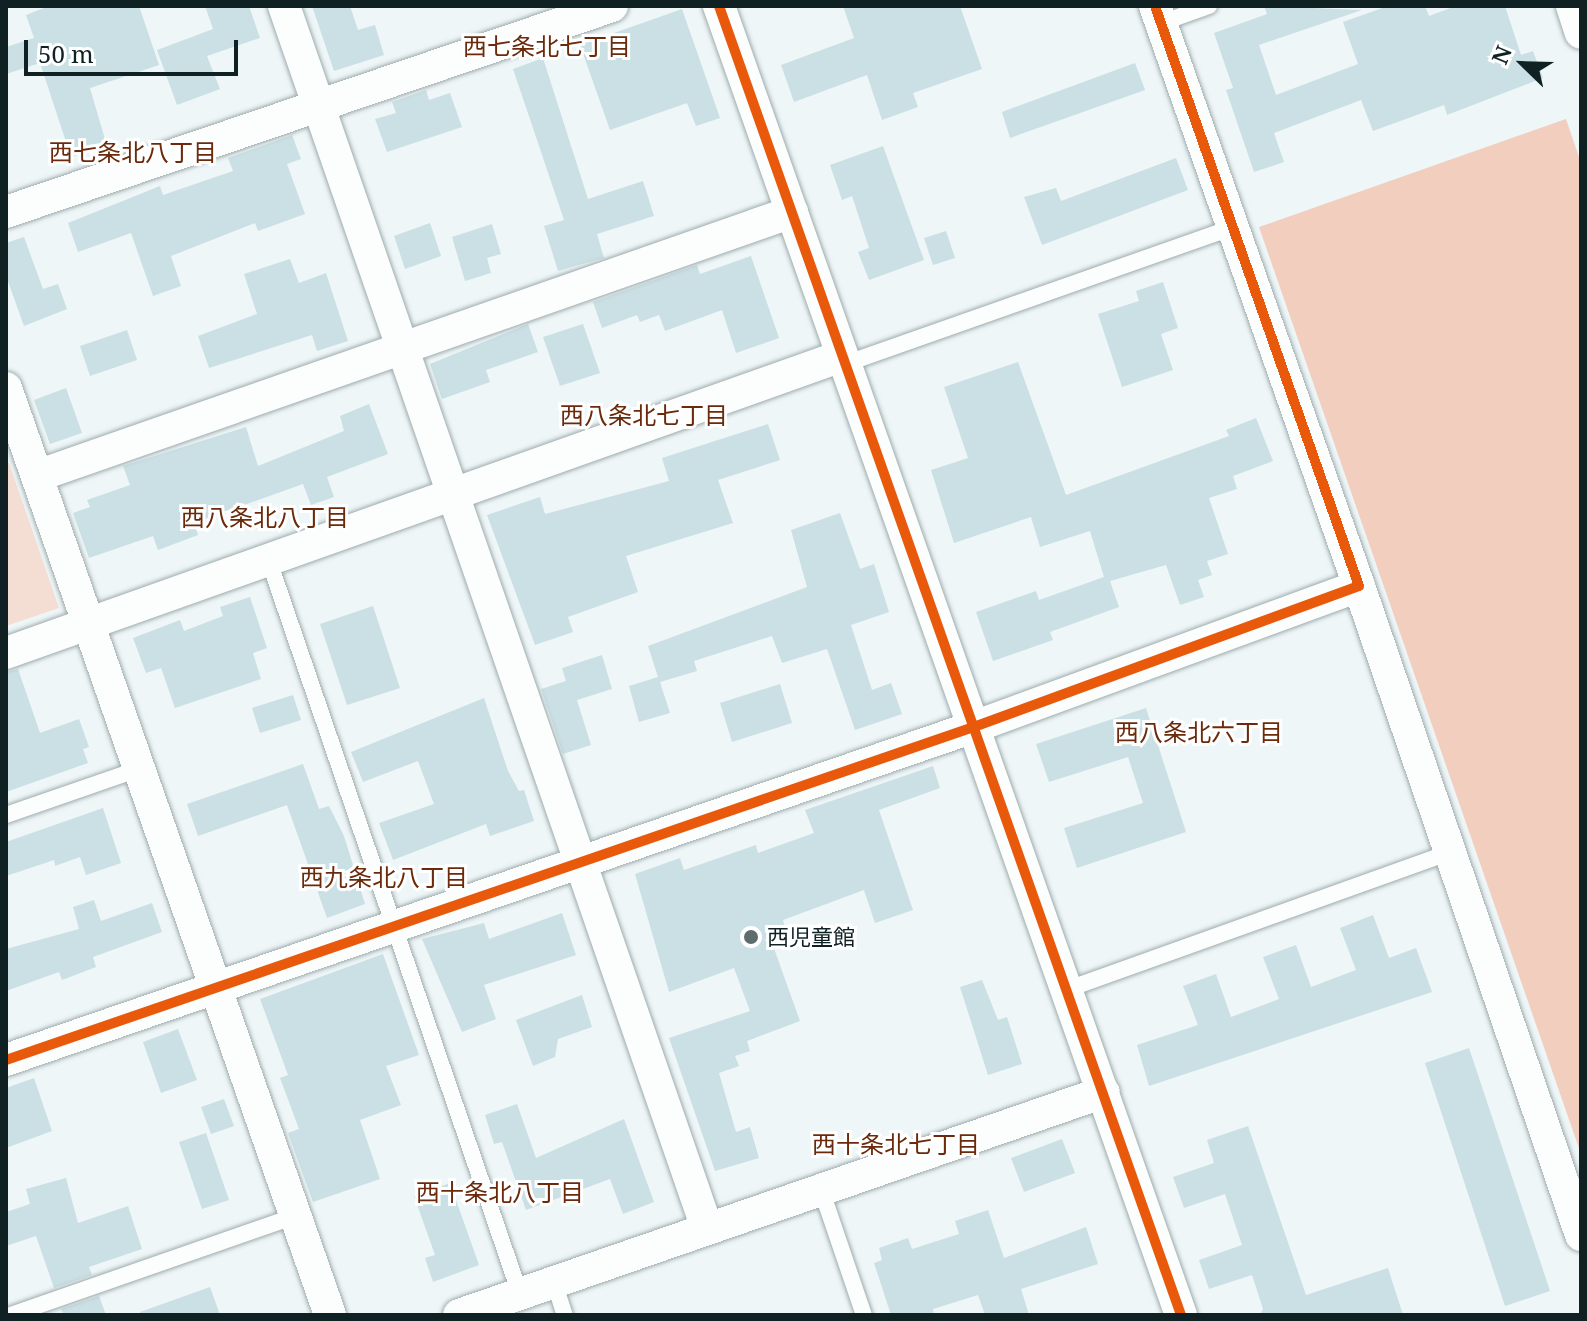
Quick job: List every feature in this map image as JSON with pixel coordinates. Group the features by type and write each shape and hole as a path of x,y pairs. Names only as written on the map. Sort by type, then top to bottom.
{"street":[{"path":"284,6 707,1228"},
{"path":"6,212 612,6"},
{"path":"719,6 971,728 1068,989 1181,1315"},
{"path":"1572,6 1581,33"},
{"path":"1158,15 1359,586 1581,1235"},
{"path":"37,476 792,212"},
{"path":"6,653 844,360"},
{"path":"6,388 16,447 37,476 330,1315"},
{"path":"6,1060 971,728 1359,586"},
{"path":"459,1315 1104,1092"}],"lane":[{"path":"1158,15 1209,6"},
{"path":"844,360 1233,227"},
{"path":"269,561 520,1294"},
{"path":"6,815 139,769"},
{"path":"1068,989 1450,852"},
{"path":"821,1189 864,1315"},
{"path":"11,1315 295,1216"},
{"path":"554,1282 565,1315"}],"shaded area":[{"path":"1566,119 1581,163 1581,1154 1259,227"},
{"path":"9,463 59,608 6,626 6,464"}],"building":[{"path":"49,6 139,6 159,65 90,88 107,146 71,157 40,63 6,74 6,47 34,38 26,15"},
{"path":"205,6 249,6 260,38 207,56 220,89 177,105 157,50 213,29"},
{"path":"312,6 350,6 358,30 375,25 384,55 334,71"},
{"path":"843,6 960,6 982,69 913,93 918,107 882,120 867,75 794,102 781,65 854,38"},
{"path":"1264,6 1362,10 1259,45 1276,95 1358,64 1343,22 1388,6 1425,6 1429,16 1456,6 1505,6 1521,55 1533,51 1543,78 1447,115 1444,105 1373,131 1361,100 1274,133 1284,162 1254,172 1226,90 1233,88 1214,33 1267,14"},
{"path":"682,9 720,118 696,126 687,103 610,130 580,45"},
{"path":"543,58 588,199 643,181 654,216 597,234 604,258 558,271 544,226 564,220 513,69"},
{"path":"1135,63 1145,90 1010,138 1002,112"},
{"path":"426,90 429,100 450,93 462,127 387,152 375,119 396,113 392,102"},
{"path":"292,135 301,159 287,164 305,214 258,231 255,223 171,256 181,286 153,296 131,233 78,252 68,223 160,186 163,195 233,171 228,158"},
{"path":"883,146 924,260 869,280 858,252 869,248 852,196 842,200 830,165"},
{"path":"1176,158 1188,190 1042,245 1024,197 1056,188 1061,201"},
{"path":"430,223 441,256 405,269 394,236"},
{"path":"492,224 501,254 487,258 491,273 465,281 452,237"},
{"path":"946,231 955,258 933,265 924,238"},
{"path":"24,237 43,289 58,284 67,309 24,326 6,276 6,243"},
{"path":"751,256 779,338 736,353 722,310 665,331 659,315 640,322 637,315 602,328 593,302 697,265 700,274"},
{"path":"290,259 299,283 326,273 348,341 317,351 312,335 209,368 198,336 257,314 244,274"},
{"path":"1163,282 1178,328 1161,334 1173,370 1122,387 1098,314 1139,301 1136,291"},
{"path":"528,324 538,352 486,370 490,382 442,399 430,364"},
{"path":"583,324 600,373 560,386 543,337"},
{"path":"127,330 137,360 90,376 80,346"},
{"path":"1018,362 1066,495 1229,436 1226,430 1256,418 1273,461 1233,476 1237,489 1209,498 1228,554 1207,561 1212,575 1198,580 1204,597 1180,605 1166,565 1110,581 1119,607 1050,632 1053,640 993,661 976,612 1036,591 1039,600 1104,577 1090,531 1040,547 1031,517 954,543 931,470 968,458 944,387"},
{"path":"66,388 82,433 50,444 34,400"},
{"path":"369,404 388,454 327,477 334,497 311,505 303,484 194,523 198,535 158,550 153,536 89,558 73,513 90,507 87,500 130,485 123,466 246,427 258,466 344,431 340,416"},
{"path":"768,424 780,460 718,480 733,523 626,556 638,592 568,617 573,632 535,645 487,515 540,497 545,514 669,481 662,458"},
{"path":"840,513 860,569 874,564 889,612 851,625 872,690 891,683 902,714 855,730 827,649 782,663 772,636 694,661 697,671 660,682 670,713 639,722 629,686 658,677 648,646 807,587 791,530"},
{"path":"250,597 267,648 253,653 261,679 175,708 161,668 146,673 133,638 180,620 184,631 223,616 220,607"},
{"path":"373,606 400,688 347,705 320,624"},
{"path":"602,655 612,689 577,700 591,745 563,754 541,689 566,681 562,668"},
{"path":"18,669 40,733 79,719 89,747 83,749 88,763 6,792 6,672"},
{"path":"780,684 792,723 732,742 720,703"},
{"path":"293,695 301,720 260,733 252,708"},
{"path":"484,698 508,771 519,791 524,790 534,821 490,836 486,824 393,860 379,823 434,804 418,761 363,782 351,752"},
{"path":"1146,708 1186,832 1077,868 1064,828 1143,803 1128,757 1049,782 1036,744"},
{"path":"303,764 319,809 329,806 344,836 365,904 327,918 287,805 198,836 187,804"},
{"path":"933,766 940,788 879,810 913,910 875,923 864,890 783,920 787,934 771,940 800,1021 747,1041 750,1051 735,1056 739,1066 719,1073 736,1132 750,1127 759,1158 715,1171 669,1038 750,1011 734,968 669,992 635,874 680,858 684,870 756,845 758,853 814,833 805,810"},
{"path":"103,808 121,863 86,875 80,857 55,866 54,860 6,876 6,842"},
{"path":"94,900 101,921 152,903 162,932 93,957 96,967 62,980 59,972 6,991 6,949 79,929 73,907"},
{"path":"562,913 576,955 484,985 496,1019 462,1032 422,939 484,923 489,939"},
{"path":"1373,915 1389,958 1416,948 1432,992 1149,1086 1137,1045 1198,1025 1183,986 1216,974 1231,1017 1279,999 1263,957 1296,945 1311,987 1356,970 1340,928"},
{"path":"383,954 419,1055 386,1066 401,1105 360,1120 380,1179 313,1202 288,1133 299,1129 280,1078 288,1075 260,999"},
{"path":"982,980 998,1020 1007,1017 1022,1064 988,1075 960,987"},
{"path":"582,995 592,1027 558,1039 555,1057 533,1066 516,1020"},
{"path":"178,1029 197,1080 161,1093 143,1042"},
{"path":"1469,1048 1550,1291 1505,1306 1425,1063"},
{"path":"34,1078 52,1131 6,1148 6,1088"},
{"path":"224,1099 234,1126 211,1134 201,1107"},
{"path":"517,1104 536,1158 624,1119 654,1202 623,1214 610,1179 526,1210 502,1142 494,1144 485,1115"},
{"path":"1248,1126 1306,1295 1388,1268 1403,1315 1260,1315 1263,1309 1252,1275 1209,1289 1199,1260 1242,1245 1225,1194 1184,1208 1173,1177 1214,1163 1207,1140"},
{"path":"206,1133 229,1200 202,1209 179,1142"},
{"path":"1062,1139 1075,1173 1024,1192 1011,1158"},
{"path":"66,1178 78,1223 128,1206 142,1249 89,1267 92,1275 54,1288 36,1236 6,1246 6,1212 30,1204 26,1189"},
{"path":"450,1183 479,1265 433,1282 425,1258 435,1255 414,1196"},
{"path":"988,1210 1004,1258 1086,1227 1098,1264 1021,1289 1029,1315 985,1315 978,1295 933,1309 934,1315 891,1315 874,1263 882,1260 879,1248 908,1238 912,1249 959,1234 955,1221"},
{"path":"210,1287 220,1315 141,1315 140,1312"},
{"path":"99,1296 106,1315 64,1315 61,1309"}],"cycle path":[{"path":"719,6 1181,1315"},
{"path":"6,1060 971,728 1359,586 1155,6"}],"place":[{"name":"西児童館","path":"751,937"}],"district":[{"name":"西七条北七丁目","path":"547,46"},
{"name":"西七条北八丁目","path":"133,152"},
{"name":"西八条北七丁目","path":"644,415"},
{"name":"西八条北八丁目","path":"265,517"},
{"name":"西八条北六丁目","path":"1199,732"},
{"name":"西九条北八丁目","path":"384,877"},
{"name":"西十条北七丁目","path":"896,1144"},
{"name":"西十条北八丁目","path":"500,1192"}]}
